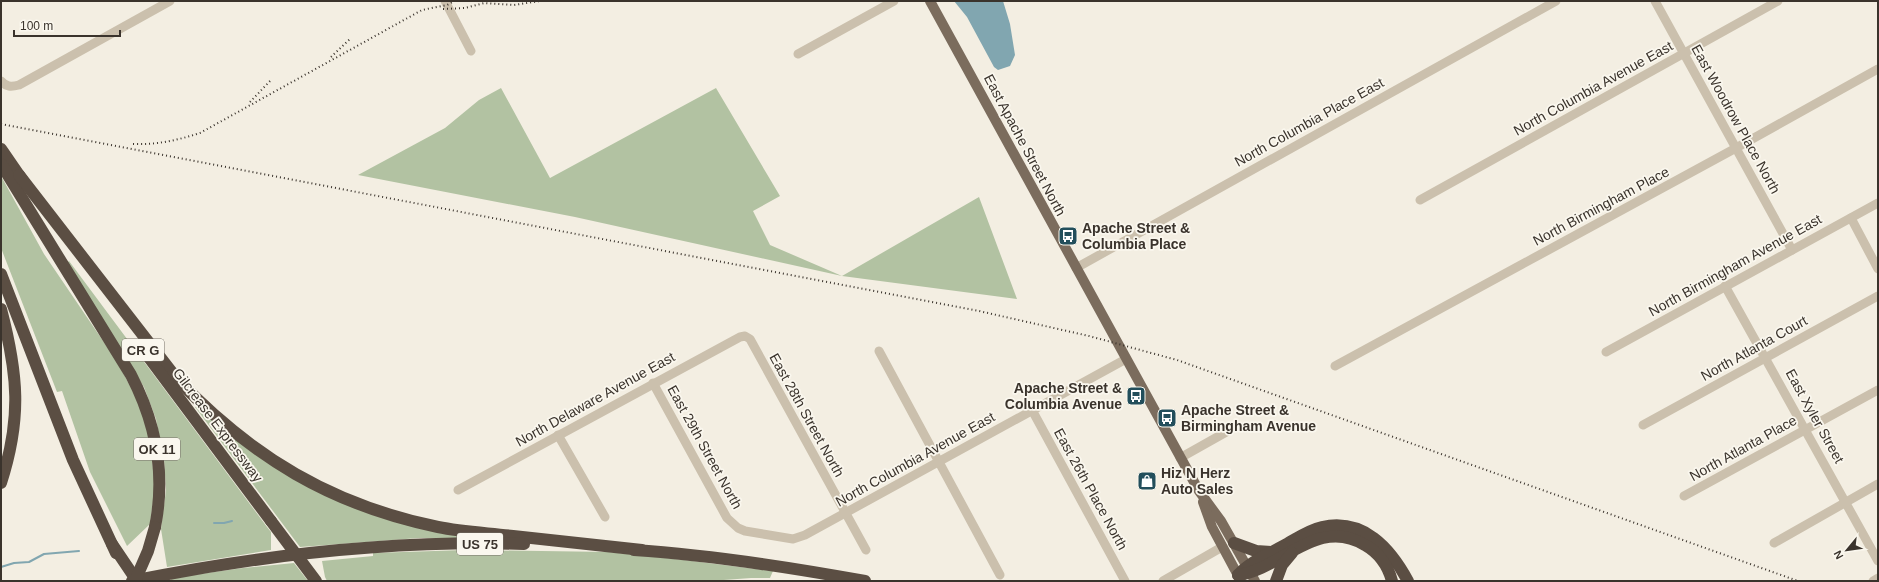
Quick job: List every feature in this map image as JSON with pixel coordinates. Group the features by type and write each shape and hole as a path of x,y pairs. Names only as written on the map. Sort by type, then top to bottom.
{"highway":[{"name":"Gilcrease Expressway","path":"1,149 98,288 316,581"},
{"name":"OK 11","path":"1,164 120,356 141,394 153,428 160,470 158,510 146,557 135,581"},
{"path":"19,175 177,379 231,430 290,471 355,503 396,517 439,527 642,550"},
{"path":"1,274 73,460 129,581"},
{"path":"1,309 11,348 16,397 12,438 1,483"},
{"path":"1251,573 1273,552 1309,532 1322,527 1332,526 1350,528 1365,533 1382,544 1393,556 1408,581"},
{"path":"1239,578 1309,542 1323,537 1339,536 1364,544 1375,552 1383,562 1392,581"},
{"path":"1234,543 1242,548 1273,552"},
{"path":"112,544 135,581"},
{"name":"US 75","path":"135,581 206,567 319,552 401,547 518,544 642,550 706,556 776,565 865,581"},
{"path":"1276,581 1282,565 1294,550"}],"main road":[{"name":"East Apache Street North","path":"930,1 1180,458 1199,491 1217,515 1251,573"},
{"name":"East Apache Street North","path":"1199,491 1212,527 1239,578"}],"street":[{"path":"3,83 12,87 19,85 170,1"},
{"path":"445,1 471,51"},
{"path":"798,54 894,1"},
{"name":"North Columbia Place East","path":"1076,268 1556,1"},
{"name":"East Woodrow Place North","path":"1656,1 1792,250"},
{"name":"North Columbia Avenue East","path":"1420,200 1684,54 1773,2"},
{"name":"North Birmingham Place","path":"1336,366 1878,69"},
{"name":"North Birmingham Avenue East","path":"1606,352 1878,203"},
{"path":"1851,218 1878,269"},
{"name":"East Xyler Street","path":"1725,286 1766,357 1878,561"},
{"name":"North Atlanta Court","path":"1643,426 1878,296"},
{"name":"North Delaware Avenue East","path":"458,490 740,336 746,336"},
{"name":"East 28th Street North","path":"746,336 750,339 866,550"},
{"path":"879,351 1000,575"},
{"name":"North Columbia Avenue East","path":"733,524 745,532 793,539 805,535 939,463 1126,359"},
{"name":"East 29th Street North","path":"653,383 727,518 733,524"},
{"name":"North Atlanta Place","path":"1684,496 1878,390"},
{"name":"East 26th Place North","path":"1032,410 1125,581"},
{"path":"1180,458 1228,431"},
{"path":"558,435 605,517"},
{"path":"1774,543 1878,484"},
{"path":"1163,581 1222,548"},
{"path":"1873,581 1878,578"}],"green space":[{"path":"501,88 550,178 716,88 780,196 753,211 770,245 842,276 575,217 358,175 445,128 479,100"},
{"path":"1,176 44,254 116,360 135,395 149,432 155,487 150,524 127,546 90,472 62,391 57,392 1,248"},
{"path":"979,197 1017,299 842,276"},
{"path":"69,261 271,532 271,550 167,567 161,529 166,490 164,459 156,419 144,387 67,263"},
{"path":"198,405 291,477 459,534 458,538 419,538 300,547 195,407"},
{"path":"465,550 609,552 773,571 770,578 710,581 327,581 322,561 373,556 373,553"},
{"path":"294,563 308,581 171,581 171,578 243,568"}],"water":[{"path":"954,1 1003,1 1010,24 1015,55 1010,66 998,70 994,67 967,17"}],"waterway":[{"path":"214,523 232,521"},
{"path":"1,567 14,563 29,562 44,554 79,551"}],"railway":[{"path":"133,144 167,142 200,133 422,10 447,5 454,1"},
{"path":"443,9 465,8 484,3 514,5 540,1"},
{"path":"331,57 351,38"},
{"path":"250,102 271,80"},
{"path":"1,124 979,311 1089,336 1177,360 1798,581"}],"place":[{"name":"Apache Street & Columbia Place","path":"1068,236"},
{"name":"Apache Street & Columbia Avenue","path":"1136,396"},
{"name":"Apache Street & Birmingham Avenue","path":"1167,418"},
{"name":"Hiz N Herz Auto Sales","path":"1147,481"}]}
